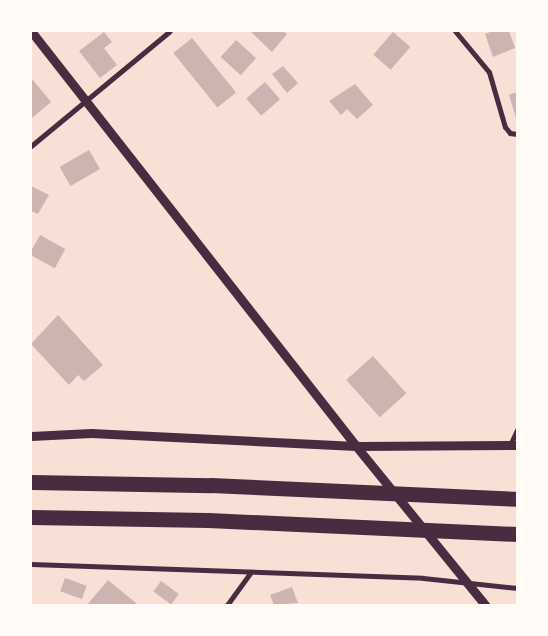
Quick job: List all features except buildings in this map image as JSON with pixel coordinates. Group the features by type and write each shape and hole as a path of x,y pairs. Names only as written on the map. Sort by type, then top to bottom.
{"highway":[{"path":"31,482 368,491 517,499"},
{"path":"31,517 397,528 517,534"}],"street":[{"path":"31,31 356,446 485,605"},
{"path":"31,146 170,31"},
{"path":"455,31 489,72 505,127 510,133 517,134"},
{"path":"31,436 91,433 356,446 513,445 517,430"},
{"path":"31,564 423,578 470,585 517,588"},
{"path":"227,605 250,572"}]}
